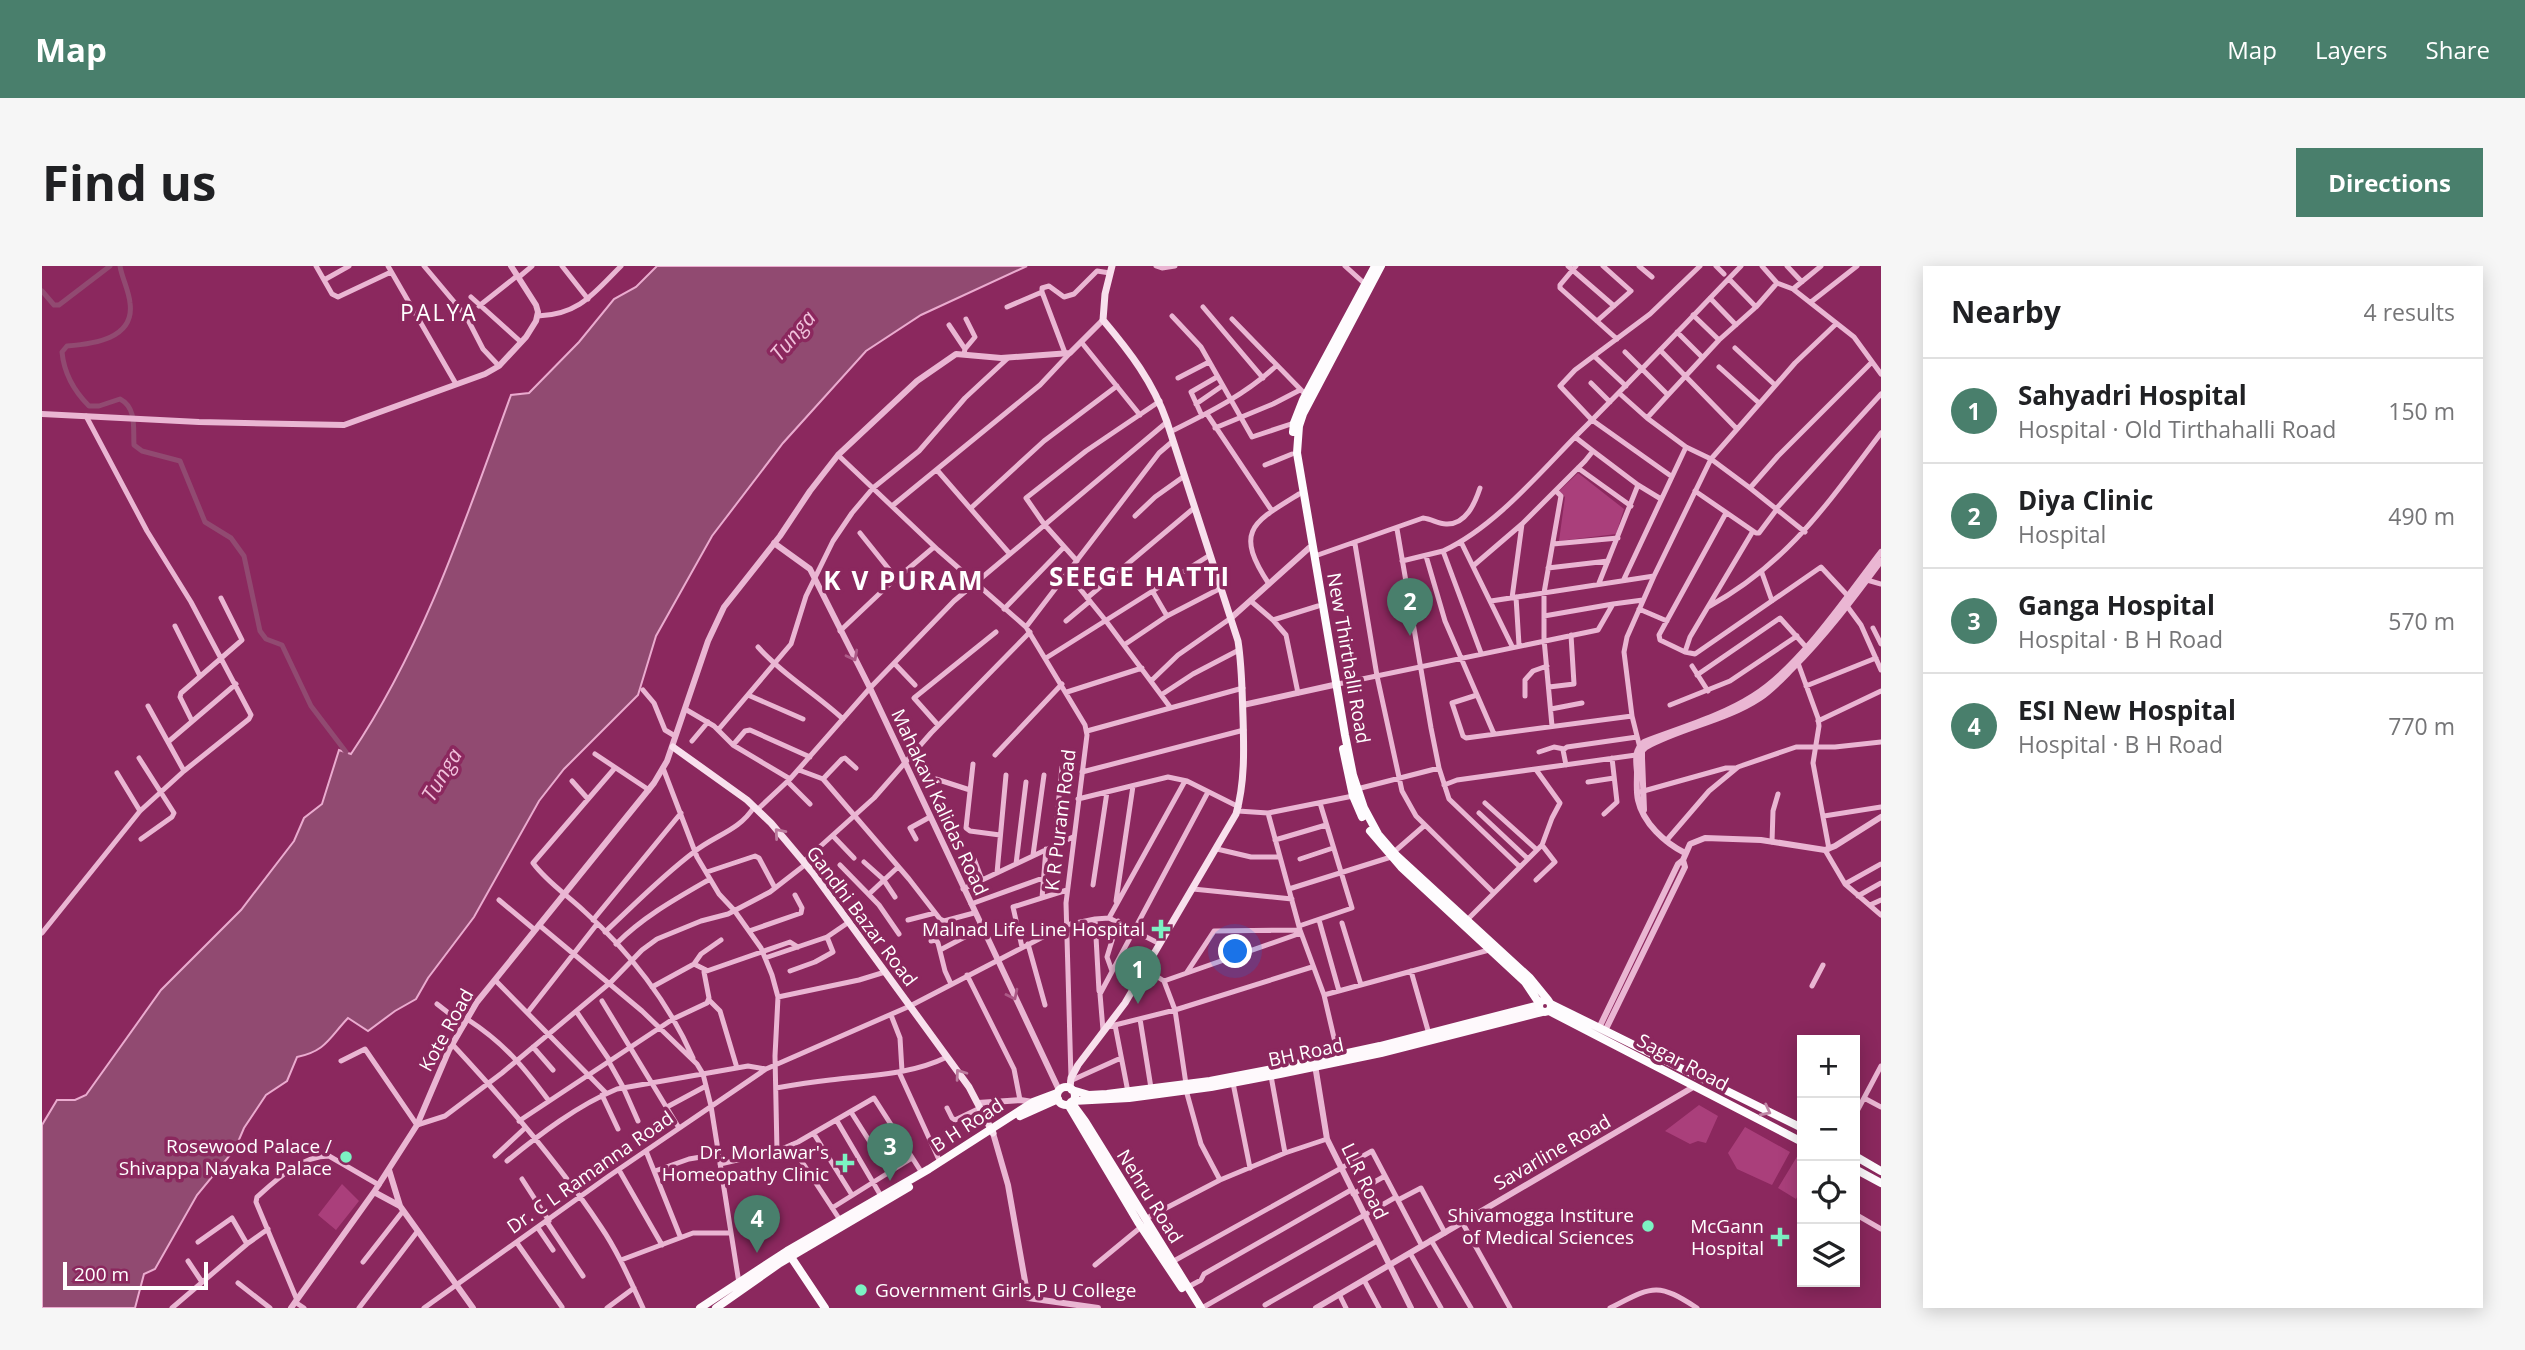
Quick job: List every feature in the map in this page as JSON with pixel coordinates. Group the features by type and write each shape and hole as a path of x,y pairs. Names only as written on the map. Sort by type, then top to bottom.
{"highway":[{"path":"1335,685 1318,606 1312,552 1292,454 1294,423 1307,391 1375,266"},
{"name":"New Thirthalli Road","path":"1381,266 1307,391 1297,440 1312,552 1355,792 1392,855 1468,919 1530,978 1545,1006"},
{"path":"1392,855 1525,982 1545,1006"},
{"name":"Sagar Road","path":"1545,1006 1602,1029 1797,1126"},
{"name":"Sagar Road","path":"1545,1006 1797,1139"},
{"path":"1860,1159 1881,1171"},
{"path":"1860,1172 1881,1183"}],"main road":[{"path":"700,1308 789,1254 925,1178 992,1131 1058,1094 1062,1104 1070,1103 1074,1096 1071,1084 1105,1029 1125,1003 1238,809 1244,730 1239,650 1160,401 1138,363 1103,320 1111,270"},
{"name":"Gandhi Bazar Road","path":"673,747 756,809 805,863 947,1057 979,1105 992,1131"},
{"name":"BH Road","path":"1058,1094 1071,1084 1089,1095 1233,1083 1545,1006"},
{"name":"BH Road","path":"1070,1103 1186,1087 1381,1052 1545,1006"},
{"name":"B H Road","path":"789,1254 840,1220 992,1131 1033,1102 1058,1094"},
{"path":"1085,1121 1090,1107 1096,1101"},
{"name":"Nehru Road","path":"1070,1103 1085,1121 1143,1223 1201,1308"},
{"name":"Nehru Road","path":"1070,1103 1196,1308"},
{"path":"720,1307 789,1254"},
{"path":"789,1254 825,1308"}],"street":[{"path":"316,266 331,294 338,297 390,269 456,384"},
{"path":"324,280 349,266"},
{"path":"424,266 466,316 483,349 499,366"},
{"path":"42,414 332,426 351,423 499,366 521,342 538,316 536,305 511,266"},
{"path":"480,306 532,266"},
{"path":"562,266 588,299"},
{"path":"538,316 569,311 588,299 621,266"},
{"path":"1156,266 1175,266"},
{"path":"1345,266 1365,284"},
{"path":"1639,266 1652,276"},
{"path":"1685,266 1693,272"},
{"path":"1671,476 1592,420 1560,386 1575,370 1650,314 1700,266"},
{"path":"1716,266 1756,307"},
{"path":"1402,561 1443,551 1461,542 1507,504 1611,402 1710,298 1726,276 1741,266"},
{"path":"1762,266 1777,283 1793,289 1854,337 1881,374"},
{"path":"1787,266 1802,282"},
{"path":"1793,289 1820,266"},
{"path":"1811,302 1857,266"},
{"path":"1614,306 1572,267 1560,288 1617,339"},
{"path":"1597,321 1631,290 1608,268"},
{"path":"1007,307 1050,286 1059,295 1068,296 1097,271 1111,270"},
{"path":"1647,418 1702,357 1756,307 1777,283"},
{"path":"1042,292 1068,353"},
{"path":"471,297 521,342"},
{"path":"1710,298 1735,325"},
{"path":"1203,307 1263,377"},
{"path":"1693,315 1719,340"},
{"path":"1172,316 1197,342 1252,438 1294,423"},
{"path":"964,352 975,338 965,319"},
{"path":"1233,319 1276,366 1307,391"},
{"path":"892,506 1040,385 1068,353 1082,343 1103,320"},
{"path":"1684,857 1650,824 1644,812 1640,792 1639,751 1624,652 1627,637 1711,459 1759,402 1836,324"},
{"path":"949,326 964,352"},
{"path":"1677,332 1702,357"},
{"path":"1082,343 1140,415"},
{"path":"1735,348 1775,385"},
{"path":"1660,350 1736,428"},
{"path":"964,352 1008,358 1068,353"},
{"name":"Kote Road","path":"294,1303 379,1185 417,1125 465,1022 537,927 649,790 663,768 673,747 708,641 724,607 838,455 916,381 947,359 964,352"},
{"path":"1625,352 1668,395"},
{"path":"1594,356 1626,386"},
{"path":"718,730 791,644 806,596 833,541 852,513 873,488 919,451 965,398 1008,358"},
{"path":"1178,378 1209,362"},
{"path":"1750,488 1778,456 1872,362"},
{"path":"1170,432 1230,401 1276,366"},
{"path":"1719,367 1759,402"},
{"path":"1217,377 1192,390 1196,404 1272,511"},
{"path":"1591,383 1611,402"},
{"path":"971,508 1044,441 1117,386"},
{"path":"1196,404 1222,386"},
{"path":"1215,428 1307,391"},
{"path":"1619,393 1647,418 1686,447 1711,459 1805,532"},
{"path":"1695,491 1759,533 1776,509 1881,394"},
{"path":"1077,561 1026,501 1027,497 1086,451 1160,401"},
{"path":"42,933 140,811 251,715 222,658 147,531 86,415"},
{"path":"605,932 644,894 695,851 737,827 789,780 870,688 974,583 1167,422"},
{"path":"1708,607 1762,573 1805,532 1881,433"},
{"path":"1575,437 1661,499"},
{"path":"341,1061 365,1049 417,1125 445,1115 549,1034 657,939 734,910 775,888 855,817 1028,630 1159,453 1172,441"},
{"path":"1624,579 1686,447"},
{"path":"1473,566 1522,524 1593,451"},
{"path":"1265,465 1292,454"},
{"name":"K R Puram Road","path":"838,455 934,547 1028,630 1067,692 1087,731 1067,890 1071,1084"},
{"path":"1578,468 1631,506"},
{"path":"937,470 1009,553"},
{"path":"1135,516 1155,497 1183,477"},
{"path":"1600,583 1638,485"},
{"path":"1151,681 1178,655 1231,618 1269,584 1312,552 1355,544 1423,518 1443,524 1454,523 1474,506 1480,488"},
{"path":"1552,726 1544,639 1544,593 1561,496 1556,491"},
{"path":"1269,584 1251,554 1250,545 1255,527 1272,511 1299,494"},
{"path":"1066,621 1194,508"},
{"path":"1726,513 1659,638 1685,652 1695,654 1821,567 1848,596"},
{"path":"1516,646 1514,598 1522,524"},
{"path":"1396,528 1439,768 1449,799 1520,867"},
{"path":"1685,652 1690,637 1753,531"},
{"path":"860,533 895,576 895,580"},
{"path":"1553,544 1618,538"},
{"path":"1461,542 1516,646"},
{"name":"Mahakavi Kalidas Road","path":"774,543 810,569 815,578 870,688 1058,1094"},
{"path":"1355,544 1377,676 1402,791 1410,807 1425,825 1493,892"},
{"path":"840,631 934,547"},
{"path":"1004,609 1064,547"},
{"path":"1443,551 1481,653"},
{"path":"1639,751 1644,742 1702,720 1751,697 1769,685 1806,647 1881,552"},
{"path":"1046,657 1210,555"},
{"path":"1426,556 1445,621 1494,734"},
{"path":"1548,568 1608,561"},
{"path":"1444,785 1457,780 1537,771 1639,751 1652,743 1714,720 1760,698 1798,663 1881,561"},
{"path":"1762,573 1772,601"},
{"path":"1068,574 1170,707"},
{"path":"1491,601 1654,576"},
{"path":"1867,580 1881,584"},
{"path":"1124,645 1221,587"},
{"path":"1153,592 1167,617"},
{"path":"192,721 180,695 242,639 221,598"},
{"path":"1544,616 1643,600"},
{"path":"1252,601 1286,635 1298,693"},
{"path":"1243,705 1601,628 1613,604"},
{"path":"1273,620 1318,606"},
{"path":"1847,606 1861,625 1881,670"},
{"path":"1639,609 1667,621"},
{"path":"1697,675 1778,619 1782,618 1806,647"},
{"path":"175,626 200,677"},
{"path":"1873,628 1881,644"},
{"path":"939,725 914,698 996,632"},
{"path":"1549,687 1574,684 1571,635"},
{"path":"1670,705 1730,681 1797,636"},
{"path":"758,646 774,665 842,719"},
{"path":"1161,695 1203,668 1239,650"},
{"path":"1806,686 1876,658"},
{"path":"894,663 915,685"},
{"path":"1798,663 1818,721 1813,763 1824,816 1827,849 1845,884 1881,915"},
{"path":"1525,696 1523,686 1529,674 1547,666"},
{"path":"1692,666 1708,691"},
{"path":"1067,692 1142,668"},
{"path":"168,742 236,684"},
{"path":"995,755 1062,684"},
{"path":"1087,731 1243,688"},
{"path":"643,690 653,703 661,726 667,733 675,736"},
{"path":"1818,721 1881,691"},
{"path":"748,695 803,719"},
{"path":"1477,695 1452,703 1466,738 1632,716"},
{"path":"1551,709 1582,704"},
{"path":"148,706 184,771"},
{"path":"685,709 708,722 733,745 789,780 810,804"},
{"path":"692,741 708,722"},
{"path":"733,745 744,731 750,730 810,757"},
{"path":"1082,772 1244,730"},
{"path":"1539,752 1554,747 1564,749 1637,737"},
{"path":"1666,841 1709,791 1738,768 1796,747 1881,742"},
{"path":"1564,749 1566,765"},
{"path":"595,754 649,790"},
{"path":"139,758 174,815 141,839"},
{"path":"822,779 845,758 856,768"},
{"path":"1604,814 1617,802 1612,758"},
{"path":"973,764 968,830 1000,835"},
{"path":"1054,846 1062,767"},
{"path":"663,768 695,851 719,894 734,910 762,951 778,997 775,1065 777,1151"},
{"path":"1078,799 1168,777 1185,780 1238,809 1268,813 1320,803 1439,768"},
{"path":"1640,792 1726,768 1738,768"},
{"path":"614,769 534,861 535,866 595,922 631,961 673,1019 703,1074 711,1106 739,1283"},
{"path":"799,769 822,779 944,921 974,912"},
{"path":"1468,919 1542,845 1560,803 1537,771"},
{"path":"117,773 140,811"},
{"path":"997,873 1006,775"},
{"path":"1034,855 1044,775"},
{"path":"1588,782 1614,778"},
{"path":"936,779 970,790"},
{"path":"1160,944 1110,918 1185,780"},
{"path":"572,781 588,799"},
{"path":"1016,863 1026,782"},
{"path":"1115,907 1133,786"},
{"path":"1093,885 1107,792"},
{"path":"1100,994 1208,792"},
{"path":"1772,842 1773,811 1778,794"},
{"path":"1164,981 1352,908 1320,803"},
{"path":"1485,803 1536,849"},
{"path":"1824,816 1881,807"},
{"path":"1268,813 1300,930 1324,995 1338,1055"},
{"path":"1479,813 1527,858"},
{"path":"528,1012 681,814"},
{"path":"916,839 910,829 930,817"},
{"path":"1602,1029 1678,864 1690,844 1705,838 1827,849 1881,817"},
{"path":"1275,840 1326,825"},
{"path":"1289,889 1392,855 1425,825"},
{"path":"833,836 854,858"},
{"path":"964,888 1073,837"},
{"path":"1536,880 1555,862 1542,845"},
{"path":"1300,859 1333,848"},
{"path":"1042,898 1046,849"},
{"path":"1217,849 1251,857 1280,857"},
{"path":"706,872 755,856 759,858 775,888"},
{"path":"974,859 982,880"},
{"path":"864,862 883,879 895,897"},
{"path":"1845,884 1881,864"},
{"path":"840,865 887,915 899,934"},
{"path":"869,894 898,867"},
{"path":"971,904 1043,878"},
{"path":"616,944 634,926 710,879"},
{"path":"1858,896 1881,883"},
{"path":"1193,889 1292,898"},
{"path":"1045,1005 1013,908 1067,890"},
{"path":"749,931 801,913 802,908 795,895"},
{"path":"499,900 574,953 660,1027 694,1061"},
{"path":"1870,905 1881,900"},
{"path":"908,920 935,913"},
{"name":"Dr. C L Ramanna Road","path":"424,1308 766,1069 910,1006 1066,925 1110,918"},
{"path":"1096,919 1100,994 1105,1029 1312,967"},
{"path":"1319,920 1339,991"},
{"path":"1112,971 1107,957 1118,921"},
{"path":"765,958 827,937 849,922"},
{"path":"1342,923 1361,985"},
{"path":"940,950 982,928"},
{"path":"1187,972 1214,931 1300,930"},
{"path":"790,971 833,952 827,937"},
{"path":"652,987 694,964 701,954 721,940"},
{"path":"932,941 937,940 951,984"},
{"path":"737,1068 720,1011 709,1000 703,974 706,970 790,942 798,947"},
{"path":"1324,995 1489,950"},
{"path":"694,964 706,970"},
{"path":"1812,986 1823,965"},
{"path":"1145,969 1164,981 1175,1010 1186,1087 1201,1144 1220,1180"},
{"path":"1411,971 1429,1034"},
{"path":"778,997 885,972"},
{"path":"967,975 1014,1069 1020,1100"},
{"path":"495,980 589,1075 604,1094 618,1129"},
{"path":"519,1121 660,1027 709,1000"},
{"path":"602,1001 679,1128"},
{"path":"438,1004 465,1022 487,1032 518,1059 549,1101"},
{"path":"576,1011 609,1062 638,1121"},
{"path":"891,1015 900,1038 900,1071 940,1162"},
{"path":"1140,1019 1151,1088"},
{"path":"1115,1026 1128,1092"},
{"path":"453,1044 489,1083 581,1198 621,1259 643,1308"},
{"path":"533,1047 553,1070"},
{"path":"776,1088 900,1071 933,1064 947,1057"},
{"path":"1071,1084 1121,1058"},
{"name":"LLR Road","path":"1314,1063 1327,1139 1411,1308"},
{"path":"507,1161 534,1139 604,1094 623,1087 737,1068 758,1066 766,1069"},
{"path":"1860,1106 1881,1066"},
{"path":"1270,1076 1285,1153"},
{"path":"1233,1083 1250,1167"},
{"path":"667,1107 706,1086"},
{"name":"Savarline Road","path":"1318,1307 1695,1086"},
{"path":"720,1164 777,1151 814,1134 874,1098 922,1173"},
{"path":"1864,1098 1881,1107"},
{"path":"947,1108 954,1119 979,1105 1020,1100 1033,1102"},
{"path":"851,1112 889,1172"},
{"path":"837,1121 881,1196"},
{"path":"495,1156 525,1128"},
{"path":"992,1131 1008,1185 1028,1298 1098,1308"},
{"path":"814,1134 852,1195"},
{"path":"1095,1265 1143,1223 1220,1180 1327,1139"},
{"path":"791,1145 840,1220"},
{"path":"646,1151 680,1236"},
{"path":"1172,1262 1372,1151 1422,1246"},
{"path":"655,1171 689,1159 719,1154"},
{"path":"304,1308 294,1303 256,1202 257,1197 287,1172 320,1156 329,1156 379,1185"},
{"path":"832,1208 912,1158"},
{"path":"388,1170 402,1208 474,1308"},
{"path":"619,1170 662,1245"},
{"path":"1188,1287 1200,1280 1204,1274 1385,1176"},
{"path":"522,1180 583,1276"},
{"path":"1201,1308 1364,1214 1421,1188 1445,1233"},
{"path":"374,1192 402,1208"},
{"path":"363,1262 402,1208"},
{"path":"1860,1217 1881,1229"},
{"path":"198,1242 232,1219 247,1244"},
{"path":"1462,1222 1510,1308"},
{"path":"538,1228 553,1250"},
{"path":"172,1308 268,1229"},
{"path":"359,1308 417,1232"},
{"path":"621,1259 680,1236 693,1233 731,1233"},
{"path":"1431,1240 1471,1308"},
{"path":"1265,1305 1377,1241"},
{"path":"517,1243 562,1307"},
{"path":"1410,1253 1441,1308"},
{"path":"188,1261 202,1282"},
{"path":"1364,1280 1379,1308"},
{"path":"238,1283 270,1308"},
{"path":"607,1308 634,1288"},
{"path":"1610,1308 1634,1296 1660,1289 1678,1295 1697,1308"},
{"path":"1339,1294 1346,1308"}],"shaded area":[{"path":"1578,473 1624,509 1616,534 1559,541 1565,497 1559,491"},
{"path":"1699,1105 1718,1116 1706,1143 1698,1141 1690,1144 1665,1131"},
{"path":"1745,1127 1790,1152 1772,1185 1737,1169 1728,1153"},
{"path":"1797,1157 1796,1199 1778,1188"},
{"path":"342,1184 359,1201 336,1230 318,1215"}],"water":[{"name":"Tunga","path":"657,266 1027,266 921,315 866,351 783,443 712,536 656,636 638,695 564,769 539,801 474,917 428,978 416,999 368,1031 348,1018 321,1047 297,1057 287,1081 266,1095 244,1128 235,1149 197,1195 155,1269 144,1274 135,1308 42,1308 42,1125 57,1100 75,1100 86,1095 161,990 241,910 294,841 304,818 322,804 339,750 351,754 401,669 422,625 460,534 511,395 529,393 579,342 614,299 636,287"}],"waterway":[{"path":"42,291 54,305 59,305 110,266"},
{"path":"120,266 130,303 130,315 126,325 119,332 100,341 67,346 62,352 71,381 89,406 99,406 120,399 132,413 134,445 142,451 180,461 205,522 231,538 244,556 260,631 266,639 282,645 311,706 346,752"}],"place":[{"name":"Diya Clinic","path":"1410,636"},
{"name":"Malnad Life Line Hospital","path":"1161,929"},
{"name":"Sahyadri Hospital","path":"1138,1004"},
{"name":"Rosewood Palace / Shivappa Nayaka Palace","path":"346,1157"},
{"name":"Dr. Morlawar's Homeopathy Clinic","path":"845,1163"},
{"name":"Ganga Hospital","path":"890,1181"},
{"name":"Shivamogga Institure of Medical Sciences","path":"1648,1226"},
{"name":"McGann Hospital","path":"1780,1237"},
{"name":"ESI New Hospital","path":"757,1253"},
{"name":"Government Girls P U College","path":"861,1290"}],"district":[{"name":"PALYA","path":"439,313"},
{"name":"SEEGE HATTI","path":"1140,577"},
{"name":"K V PURAM","path":"904,581"}]}
